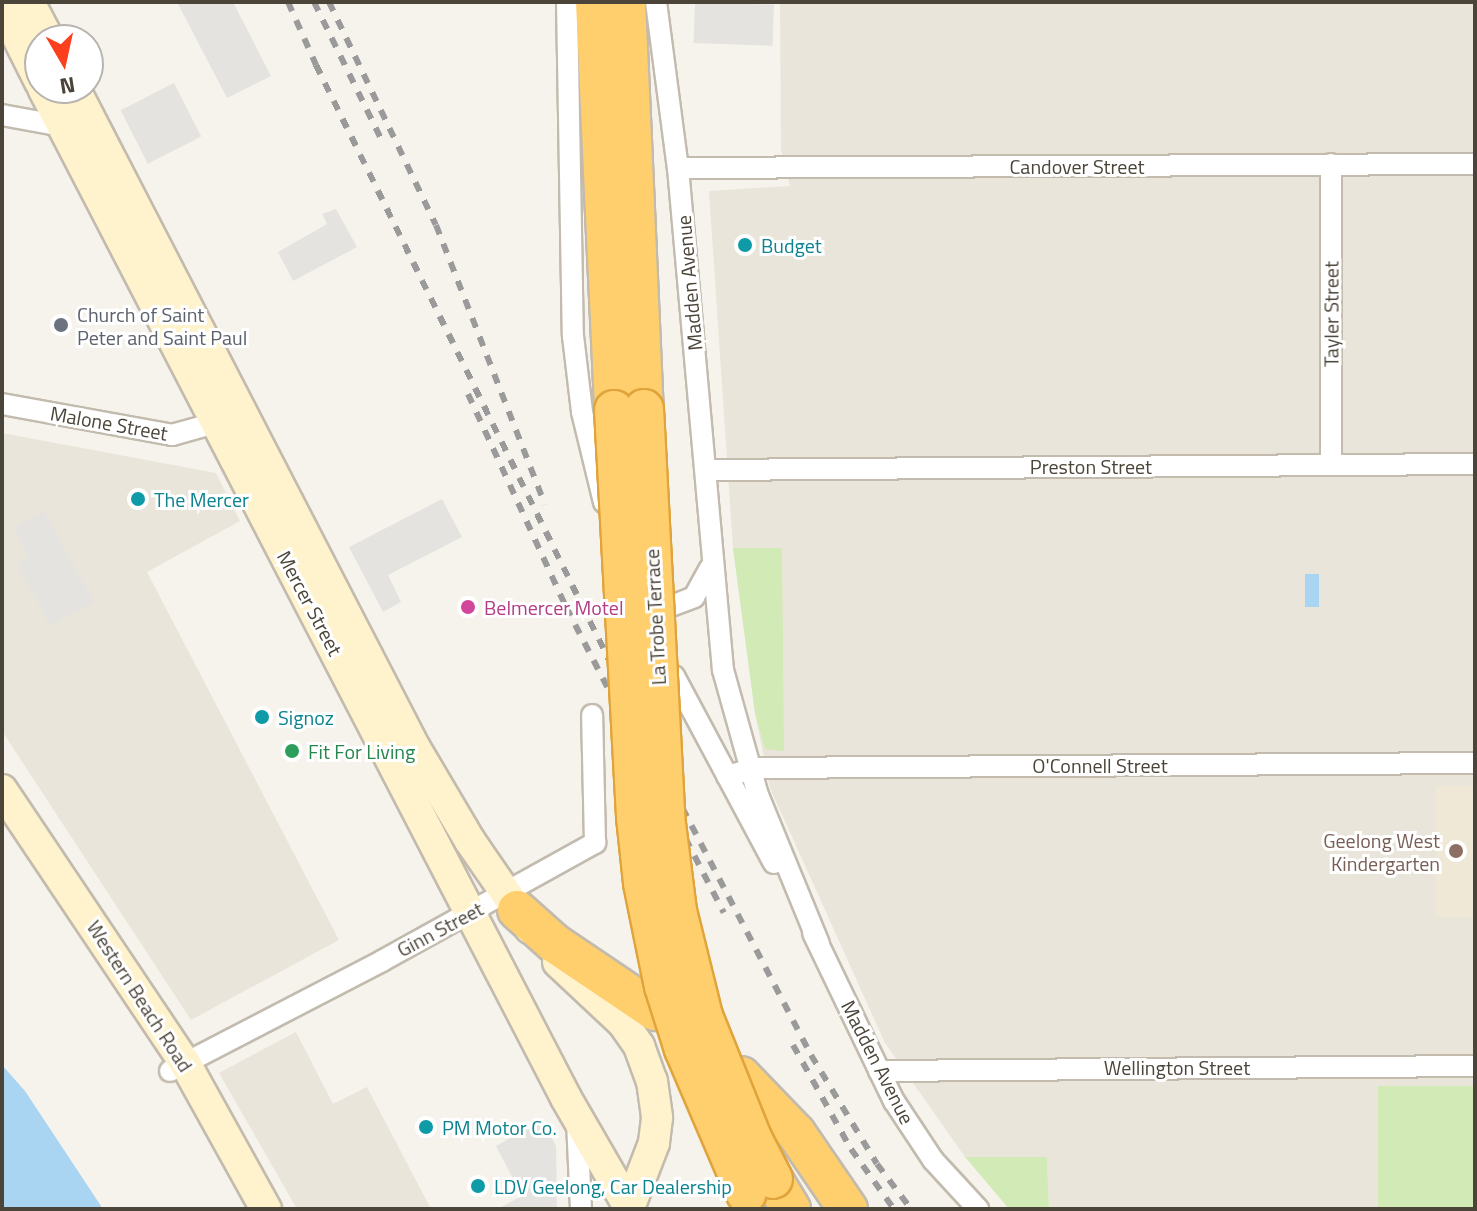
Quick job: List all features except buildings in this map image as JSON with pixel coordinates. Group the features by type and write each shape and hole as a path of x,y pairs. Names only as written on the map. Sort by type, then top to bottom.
{"highway":[{"name":"La Trobe Terrace","path":"595,2 665,816 677,911 689,967 766,1198"},
{"name":"La Trobe Terrace","path":"626,2 629,410"},
{"path":"511,902 554,943 655,1011"},
{"path":"741,1076 796,1133 848,1209"}],"street":[{"path":"29,2 41,24"},
{"path":"567,2 573,336 582,412 604,502"},
{"name":"Madden Avenue","path":"656,2 678,168 723,670 749,769 819,944"},
{"path":"2,6 24,50"},
{"name":"Mercer Street","path":"51,104 470,841 554,958 623,1023 649,1070 655,1091 656,1131 650,1157 629,1209"},
{"name":"Mercer Street","path":"81,104 227,416 471,913 577,1118 629,1209"},
{"path":"2,115 62,126"},
{"name":"Tayler Street","path":"1331,164 1331,464"},
{"name":"Candover Street","path":"678,168 1475,164"},
{"name":"Malone Street","path":"2,404 172,435 227,416"},
{"name":"Preston Street","path":"706,470 1475,464"},
{"path":"671,606 697,594 712,565"},
{"name":"Madden Avenue","path":"674,676 819,944 879,1071 922,1146 978,1209"},
{"name":"Ginn Street","path":"177,1067 471,913 511,902 595,843 592,715"},
{"name":"O'Connell Street","path":"727,776 749,769 1475,763"},
{"name":"Western Beach Road","path":"2,790 266,1209"},
{"name":"Western Beach Road","path":"2,812 177,1067 251,1209"},
{"name":"Wellington Street","path":"879,1071 1475,1066"},
{"path":"577,1118 581,1209"}],"shaded area":[{"path":"177,2 233,2 271,76 227,98"},
{"path":"695,2 774,5 773,46 694,43"},
{"path":"780,2 1475,2 1475,1209 1049,1209 1047,1157 965,1157 885,1043 770,788 755,713 733,548 709,191 790,186 781,149"},
{"path":"174,83 201,136 148,164 121,110"},
{"path":"336,209 357,247 293,281 278,252 327,224 322,214"},
{"path":"2,433 216,473 240,521 147,572 339,940 191,1020 2,731"},
{"path":"442,499 462,537 388,575 401,602 383,612 349,547"},
{"path":"44,511 94,602 50,626 17,564 29,557 13,527"},
{"name":"Geelong West Kindergarten","path":"1436,786 1475,786 1475,917 1436,917"},
{"path":"296,1032 333,1104 367,1087 431,1209 297,1209 219,1073"},
{"path":"542,1120 556,1146 557,1209 497,1209 522,1196 496,1146"}],"green space":[{"path":"733,548 782,548 784,751 765,749 755,713"},
{"path":"1378,1086 1475,1086 1475,1209 1378,1209"},
{"path":"965,1157 1047,1157 1049,1209 1009,1209"}],"water":[{"path":"1305,574 1319,574 1319,607 1305,607"},
{"path":"2,1065 25,1091 103,1209 2,1209"}],"railway":[{"path":"288,2 316,65 673,790 811,1055 877,1164 911,1209"},
{"path":"314,2 381,139"},
{"path":"329,2 436,225 545,505"},
{"path":"468,394 566,607 724,913"},
{"path":"793,1045 851,1149 894,1209"}],"place":[{"name":"Budget","path":"745,245"},
{"name":"Church of Saint Peter and Saint Paul","path":"61,325"},
{"name":"The Mercer","path":"138,499"},
{"name":"Belmercer Motel","path":"468,607"},
{"name":"Signoz","path":"262,717"},
{"name":"Fit For Living","path":"292,751"},
{"name":"Geelong West Kindergarten","path":"1456,851"},
{"name":"PM Motor Co.","path":"426,1127"},
{"name":"LDV Geelong, Car Dealership","path":"478,1186"}]}
